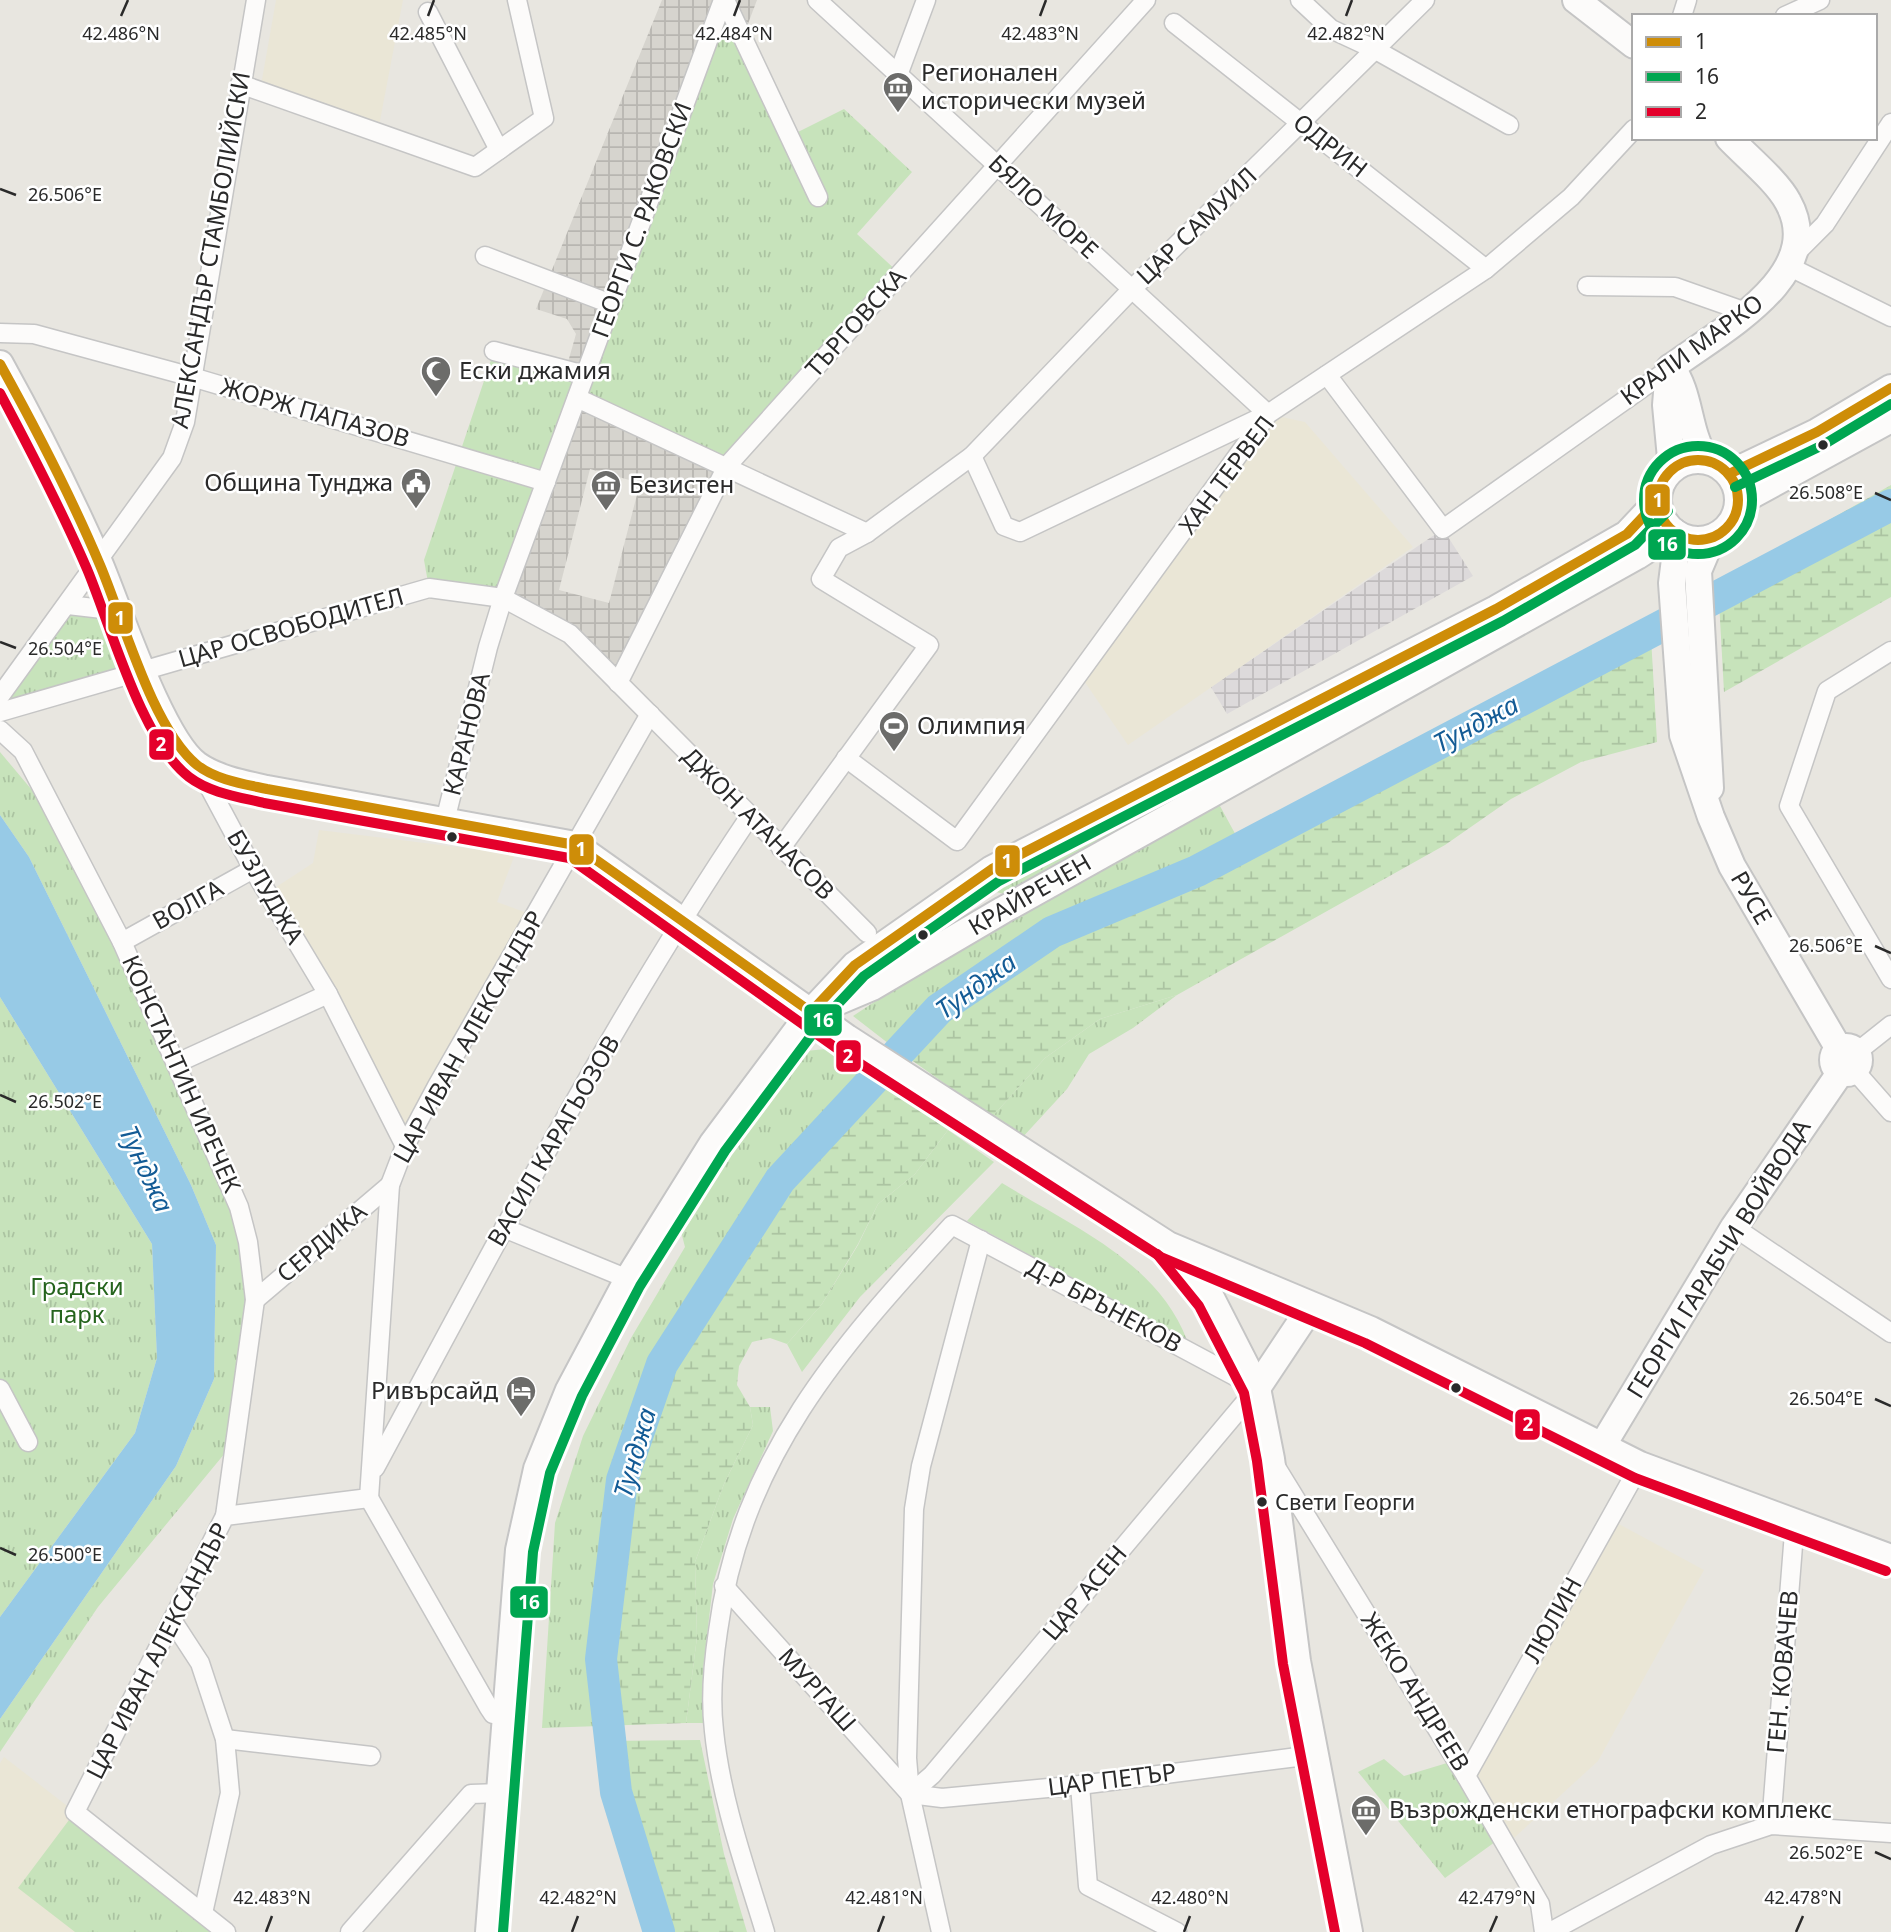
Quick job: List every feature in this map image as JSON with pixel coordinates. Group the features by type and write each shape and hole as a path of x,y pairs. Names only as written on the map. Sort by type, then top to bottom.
{"street":[{"name":"АЛЕКСАНДЪР СТАМБОЛИЙСКИ","path":"0,696 68,606 172,458 185,422 256,0"},
{"path":"240,83 475,167 544,118 517,0"},
{"path":"724,0 818,197"},
{"name":"ГЕОРГИ С. РАКОВСКИ","path":"503,598 724,0"},
{"name":"БЯЛО МОРЕ","path":"817,0 1268,414"},
{"path":"898,75 926,0"},
{"name":"ТЪРГОВСКА","path":"618,683 727,466 1146,0"},
{"path":"1300,0 1331,29 1374,49 1509,125"},
{"name":"ЦАР САМУИЛ","path":"846,758 929,645 821,579 839,548 867,533 972,456 1132,289 1425,0"},
{"path":"1576,0 1632,43"},
{"path":"1789,14 1820,0"},
{"path":"428,12 499,150"},
{"name":"ОДРИН","path":"1174,23 1486,269"},
{"name":"КРАЛИ МАРКО","path":"1327,375 1443,529 1718,334 1772,292 1791,260 1825,224 1891,123"},
{"name":"ХАН ТЕРВЕЛ","path":"846,758 957,841 1268,414 1486,269 1571,197 1632,131"},
{"path":"1731,140 1788,201 1796,235 1791,260 1891,317"},
{"path":"485,256 611,304"},
{"path":"1587,286 1675,287 1746,312"},
{"name":"ЖОРЖ ПАПАЗОВ","path":"0,333 34,334 192,377 546,482"},
{"path":"1691,428 1691,407 1699,370 1718,334"},
{"path":"494,351 586,374"},
{"name":"БУЗЛУДЖА","path":"0,364 98,561 142,671 179,747 197,766 253,869 328,994 405,1146"},
{"path":"1670,368 1682,381 1691,428 1706,460"},
{"path":"1670,368 1666,405 1672,469"},
{"path":"1729,474 1817,432 1891,388"},
{"path":"577,398 867,533"},
{"path":"972,456 1004,526 1020,532 1268,414"},
{"path":"1738,502 1891,419"},
{"path":"1696,730 1699,570 1712,538 1733,520 1738,502 1735,483 1729,474 1706,460 1692,460 1672,469 1660,486 1658,501 1662,517 1676,533 1700,540 1712,538"},
{"name":"КРАЙРЕЧЕН","path":"811,1012 855,965 992,869 1496,609 1627,534 1658,501"},
{"path":"1676,533 1672,581 1696,730"},
{"name":"КРАЙРЕЧЕН","path":"811,1012 872,987 1015,903 1676,533"},
{"path":"1623,564 1653,567 1672,581"},
{"name":"ЦАР ОСВОБОДИТЕЛ","path":"0,712 429,588 503,598"},
{"name":"ДЖОН АТАНАСОВ","path":"503,598 570,634 867,933"},
{"name":"КАРАНОВА","path":"445,821 488,647 503,598"},
{"path":"68,606 120,611"},
{"path":"1891,650 1827,691 1789,806 1891,979"},
{"name":"ЦАР ИВАН АЛЕКСАНДЪР","path":"203,1913 75,1812 225,1516 369,1498 390,1185 405,1146 650,714"},
{"name":"КОНСТАНТИН ИРЕЧЕК","path":"0,730 23,751 122,942 239,1207 248,1242 254,1300 236,1450 225,1516"},
{"name":"РУСЕ","path":"1696,730 1711,817 1732,866 1848,1061 1891,1112"},
{"path":"781,848 846,758"},
{"path":"197,766 235,782 575,845 847,1038 1168,1245 1371,1331 1601,1448 1640,1465 1795,1520 1891,1558"},
{"name":"ВАСИЛ КАРАГЬОЗОВ","path":"372,1474 504,1228 654,965 680,920 750,816"},
{"name":"ВОЛГА","path":"122,942 253,869"},
{"path":"177,1063 328,994"},
{"path":"489,1932 519,1550 537,1469 569,1390 628,1279 713,1143 811,1012"},
{"path":"1848,1061 1891,1025"},
{"name":"ГЕОРГИ ГАРАБЧИ ВОЙВОДА","path":"1601,1448 1734,1227 1848,1061"},
{"name":"СЕРДИКА","path":"254,1300 390,1185"},
{"name":"Д-Р БРЪНЕКОВ","path":"724,1586 743,1520 778,1443 867,1317 952,1225 1256,1388"},
{"path":"1734,1227 1891,1334"},
{"path":"504,1228 628,1279"},
{"path":"941,1932 910,1794 906,1758 914,1509 922,1466 981,1240"},
{"path":"1168,1245 1211,1298 1256,1388 1271,1459 1297,1661 1313,1755 1349,1932"},
{"path":"1256,1388 1311,1307"},
{"path":"0,1388 29,1442"},
{"name":"ЦАР АСЕН","path":"910,1794 932,1774 1256,1388"},
{"name":"ЖЕКО АНДРЕЕВ","path":"1271,1459 1466,1776 1540,1904 1544,1932"},
{"name":"ЛЮЛИН","path":"1466,1776 1640,1465"},
{"path":"369,1498 489,1709 494,1714 506,1715"},
{"name":"ГЕН. КОВАЧЕВ","path":"1771,1825 1795,1520"},
{"path":"724,1586 713,1668 714,1730 725,1798 765,1932"},
{"name":"МУРГАШ","path":"724,1586 910,1794"},
{"path":"172,1620 200,1663 225,1739 230,1793 203,1913 226,1932"},
{"path":"225,1739 371,1756"},
{"name":"ЦАР ПЕТЪР","path":"910,1794 942,1798 1080,1785 1313,1755"},
{"path":"1080,1785 1088,1886 1177,1932"},
{"path":"350,1932 471,1794 501,1793"},
{"path":"1550,1932 1711,1845 1771,1825 1891,1833"}],"shaded area":[{"path":"276,0 403,0 379,126 261,85"},
{"path":"662,0 723,0 585,375 566,369 576,334 567,319 536,309"},
{"path":"725,0 757,0 743,37"},
{"path":"577,398 727,466 618,683 570,634 503,598","holes":["590,469 640,483 609,603 559,590"]},
{"path":"1268,414 1305,422 1413,547 1128,745 1080,675"},
{"path":"1443,529 1473,576 1227,714 1211,687"},
{"path":"319,830 515,854 497,902 535,916 405,1146 267,893 313,863"},
{"path":"1617,1523 1704,1570 1598,1761 1514,1838 1477,1774"},
{"path":"4,1757 226,1932 0,1932 0,1763"}],"green space":[{"path":"723,0 790,136 844,109 912,172 857,234 900,274 727,466 577,399 503,598 429,588 424,560 494,351 585,374"},
{"path":"1891,485 1891,597 1724,692 1718,583"},
{"path":"68,605 120,611 142,671 0,712 0,696"},
{"path":"1500,613 1481,631 1004,894 996,892"},
{"path":"1650,620 1657,742 1581,762 1511,799 1445,845 1177,995 1100,1019 1045,1058 992,1117 893,1047 933,1002 1045,924 1238,839"},
{"path":"0,752 42,802 116,942 232,1208 248,1288 230,1447 98,1607 0,1752 0,1719 176,1466 214,1379 216,1245 191,1185 29,857 0,815"},
{"path":"1214,795 1238,839 1175,867 933,1002 893,1047 853,1016 1034,897"},
{"path":"1177,995 1133,1028 1089,1054 1067,1089 1021,1139 992,1117 1045,1058 1100,1019"},
{"name":"Градски парк","path":"0,997 152,1244 157,1358 135,1433 0,1617"},
{"path":"835,1048 867,1073 772,1177 653,1363 612,1483 592,1656 600,1726 542,1728 555,1523 583,1436 631,1338 685,1247 679,1224 806,1051"},
{"path":"867,1073 948,1130 915,1174 878,1204 822,1304 787,1344 770,1338 752,1342 739,1366 737,1385 750,1407 753,1425 724,1484 695,1562 697,1637 686,1723 600,1726 592,1656 612,1483 653,1363 772,1177"},
{"path":"948,1130 994,1162 860,1297 802,1372 787,1344 822,1304 858,1245 878,1204 915,1174"},
{"path":"1002,1183 1083,1230 1133,1267 1155,1288 1173,1312 1187,1340 967,1221"},
{"path":"750,1407 770,1407 773,1431 733,1519 713,1584 703,1670 703,1723 686,1723 697,1637 695,1562 724,1484 753,1425"},
{"path":"700,1740 724,1854 747,1932 648,1932 608,1798 603,1741"},
{"path":"1384,1759 1404,1776 1447,1763 1495,1842 1445,1878 1358,1772"},
{"path":"75,1812 226,1932 75,1932 18,1888"}],"water":[{"path":"0,815 29,857 191,1185 216,1245 214,1379 176,1466 0,1719 0,1617 135,1433 157,1358 152,1244 0,997"}],"waterway":[{"name":"Тунджа","path":"659,1932 616,1792 601,1659 622,1480 662,1364 780,1180 939,1009 1052,932 1197,871 1891,505"}],"transit line":[{"name":"1","path":"0,364 53,463 89,539 153,700 166,726 197,765 221,778 249,785 575,845 811,1012"},
{"name":"1","path":"1729,474 1817,432 1891,388"},
{"name":"2","path":"0,393 87,569 142,710 172,760 197,782 225,794 264,803 569,858 839,1050 1161,1257 1365,1343 1635,1478 1886,1571"},
{"name":"16","path":"1735,487 1823,445 1891,404"},
{"name":"16","path":"1698,446 1719,450 1736,462 1748,479 1752,500 1748,521 1736,538 1719,550 1698,554 1677,550 1660,538 1648,521 1644,500 1648,479 1660,462 1677,450 1698,446"},
{"name":"1","path":"1698,460 1713,463 1726,472 1735,485 1738,500 1735,515 1726,528 1713,537 1698,540 1683,537 1670,528 1661,515 1658,500 1661,485 1670,472 1683,463 1698,460"},
{"name":"1","path":"811,1012 855,965 992,869 1496,609 1627,534 1658,501"},
{"name":"16","path":"503,1932 533,1552 550,1473 582,1396 640,1286 725,1151 822,1021 864,976 999,881 1503,621 1635,545 1668,511"},
{"name":"2","path":"1157,1254 1199,1306 1244,1393 1257,1461 1283,1664 1335,1932"}],"place":[{"name":"Регионален исторически музей","path":"898,114"},
{"name":"Ески джамия","path":"436,398"},
{"name":"Община Тунджа","path":"416,510"},
{"name":"Безистен","path":"606,512"},
{"name":"Олимпия","path":"894,753"},
{"name":"Ривърсайд","path":"521,1418"},
{"name":"Свети Георги","path":"1262,1502"},
{"name":"Възрожденски етнографски комплекс","path":"1366,1837"}]}
